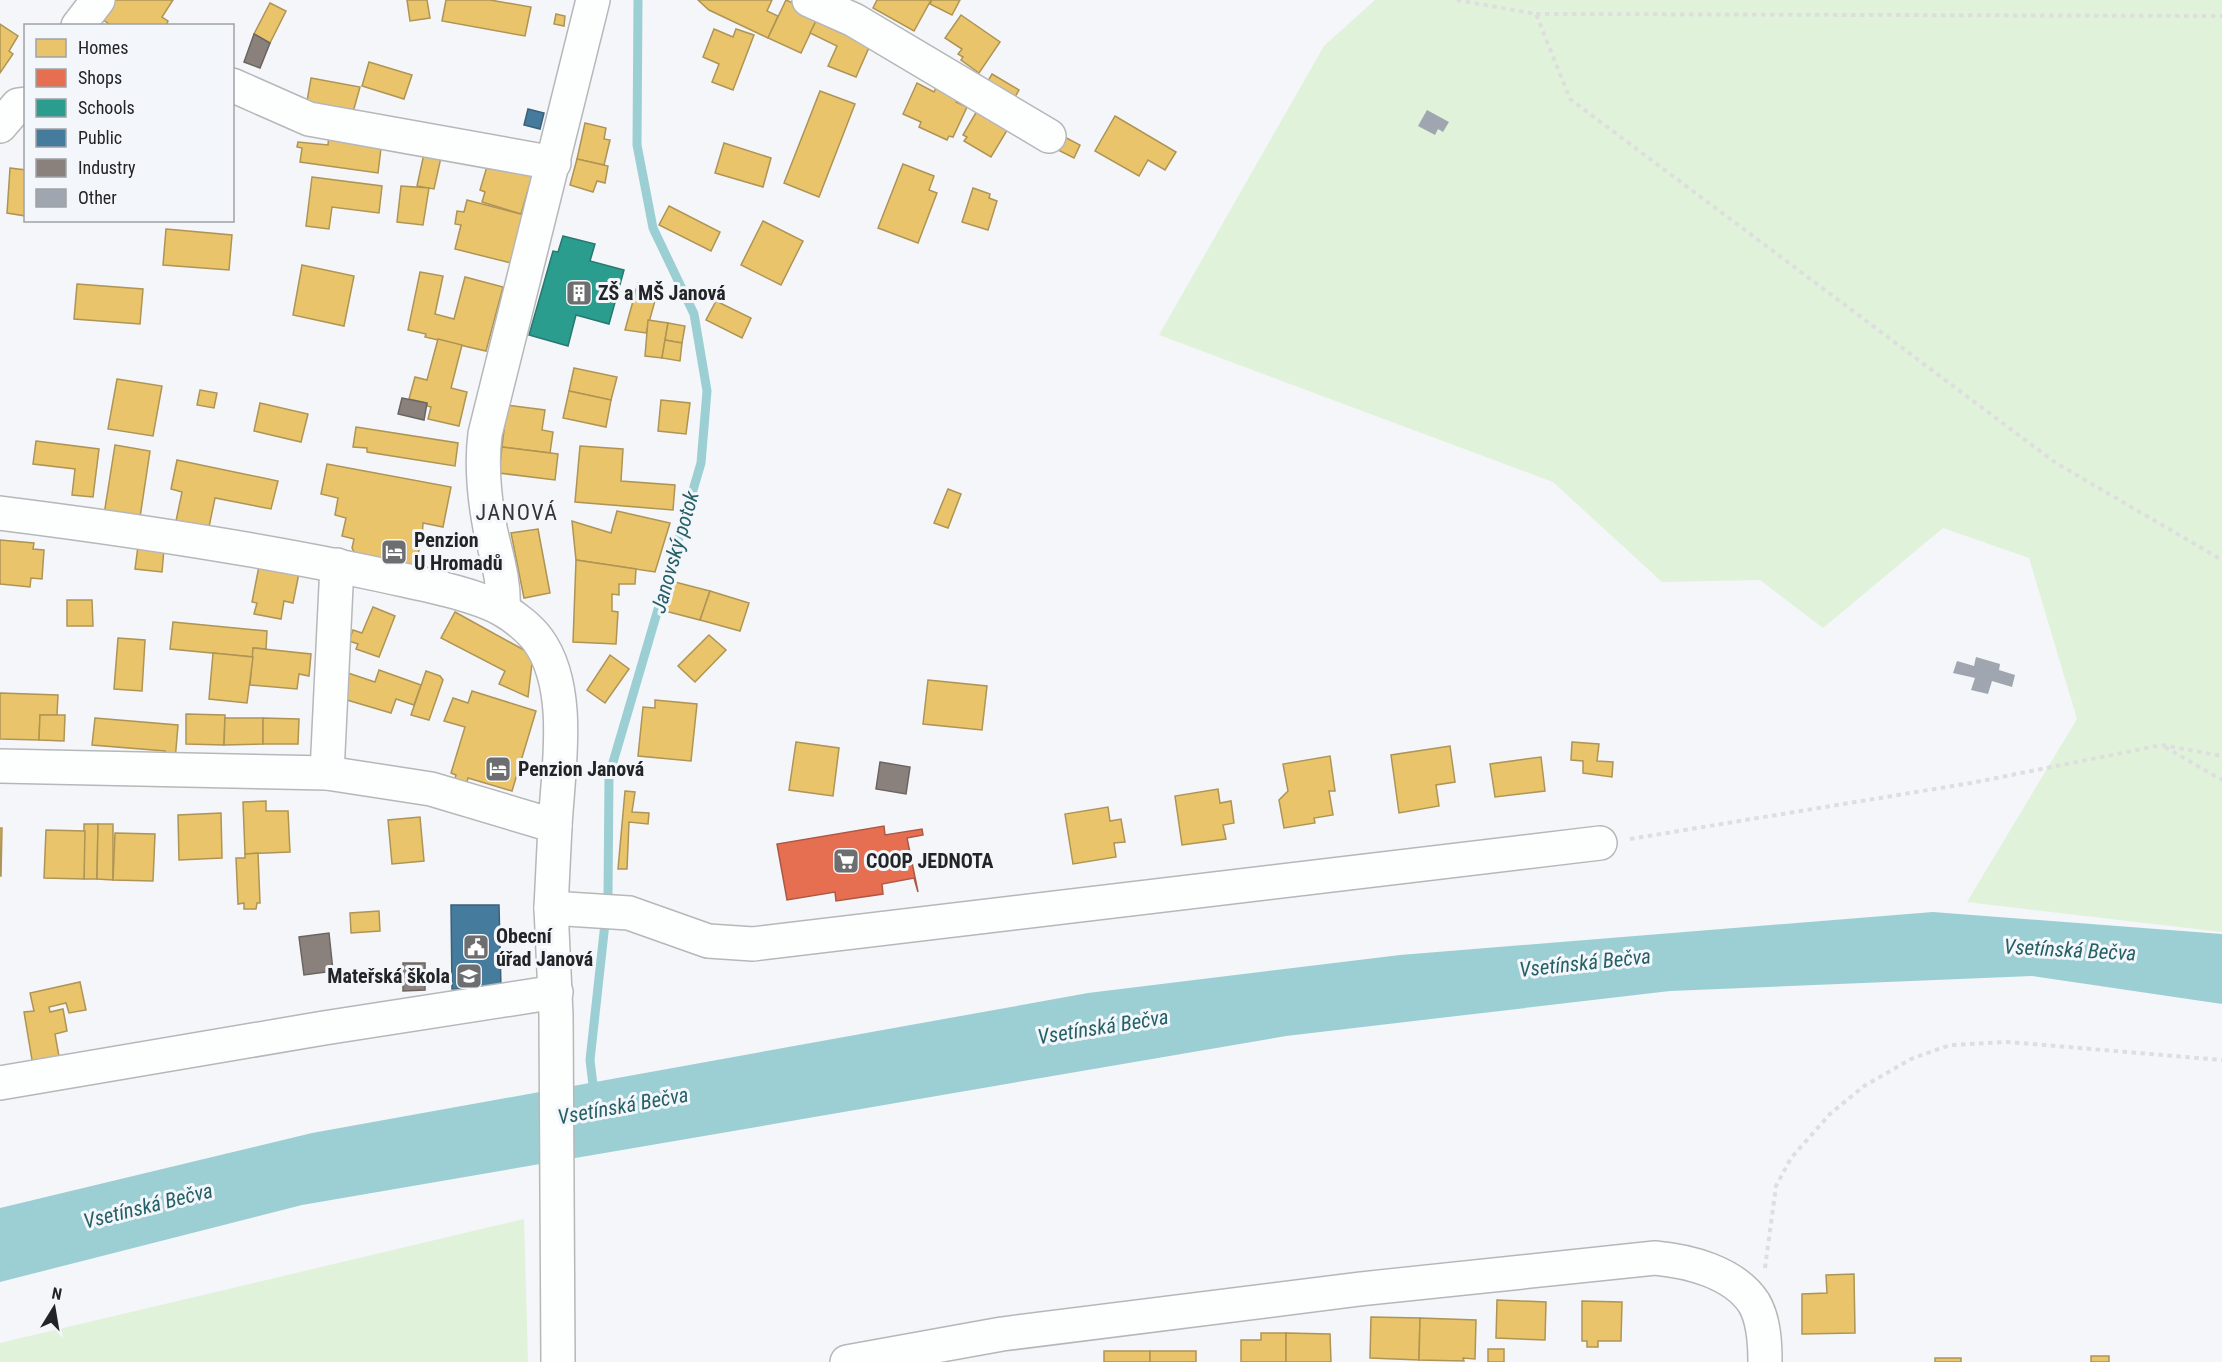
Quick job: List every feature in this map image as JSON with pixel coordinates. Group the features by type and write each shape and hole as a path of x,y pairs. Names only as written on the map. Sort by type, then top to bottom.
{"street":[{"path":"80,24 98,0"},
{"path":"503,610 503,580 485,500 483,450 488,416 594,0"},
{"path":"809,0 854,20 1049,136"},
{"path":"234,86 309,119 554,163"},
{"path":"0,513 94,525 336,565 413,582 503,610 537,639 554,672 560,723 551,908 556,1004 558,1362"},
{"path":"327,773 336,565"},
{"path":"0,766 327,773 431,789 555,826"},
{"path":"551,908 629,914 708,941 753,944 1600,843"},
{"path":"0,1083 324,1028 556,1004"},
{"path":"847,1362 1003,1348 1360,1290 1655,1258 1680,1260 1720,1275 1754,1302 1762,1323 1765,1362"}],"path":[{"path":"1457,0 1536,14 2222,16"},
{"path":"1536,14 1570,99 2056,463 2222,560"},
{"path":"2162,745 2222,780"},
{"path":"1600,843 1971,783 2162,745 2222,756"},
{"path":"1754,1302 1764,1274 1776,1186 1791,1158 1830,1114 1864,1086 1911,1059 1950,1045 2008,1042 2222,1060"}],"green space":[{"path":"1375,0 2222,0 2222,932 1967,902 2077,719 2029,558 1943,528 1823,628 1760,580 1662,582 1553,482 1159,335 1324,46"},
{"path":"524,1219 528,1362 0,1362 0,1343"}],"water":[{"name":"Vsetínská Bečva","path":"1933,912 2222,934 2222,1004 2032,976 1670,991 1286,1036 302,1205 0,1282 0,1208 312,1133 1088,993 1400,955"}],"building: Homes":[{"path":"114,0 173,0 162,17 168,21 167,24 109,24 102,19"},
{"path":"407,0 427,0 430,18 410,21"},
{"path":"446,0 490,0 531,7 525,36 442,21"},
{"path":"698,0 772,0 767,11 778,16 768,38 709,10"},
{"path":"786,0 802,7 799,13 816,21 801,53 768,38"},
{"path":"877,0 931,0 914,31 873,8"},
{"path":"932,0 960,0 952,15 930,4"},
{"path":"270,3 286,11 270,43 254,34"},
{"path":"556,14 565,16 564,26 554,24"},
{"path":"961,15 1000,42 979,73 961,60 963,57 958,54 962,49 945,38"},
{"path":"816,21 841,33 843,29 871,43 856,77 828,66 837,46 810,33"},
{"path":"0,24 18,36 9,51 13,54 0,73"},
{"path":"714,29 733,37 736,29 754,35 733,90 712,82 719,64 703,57"},
{"path":"369,62 412,75 404,99 362,86"},
{"path":"992,74 1019,90 1008,109 981,93"},
{"path":"311,78 360,87 352,116 306,107"},
{"path":"939,82 960,93 956,102 967,107 953,137 949,136 947,140 919,127 921,122 903,114 917,83 934,92"},
{"path":"820,91 855,104 819,197 784,183"},
{"path":"981,104 1012,122 991,157 964,141 967,137 963,135"},
{"path":"1115,116 1176,152 1165,170 1148,160 1139,176 1095,151"},
{"path":"585,123 606,128 604,139 610,140 604,165 577,159"},
{"path":"329,133 382,140 378,173 300,162 302,148 297,147 298,142 328,145"},
{"path":"1057,133 1080,145 1074,158 1050,146"},
{"path":"724,143 771,158 763,187 715,173"},
{"path":"425,149 442,153 434,189 417,186"},
{"path":"577,159 608,166 605,183 597,181 593,192 570,185"},
{"path":"488,163 532,176 521,214 482,202 485,192 480,190"},
{"path":"903,164 934,176 929,190 937,193 918,243 878,228"},
{"path":"10,168 24,170 24,216 7,213"},
{"path":"312,177 382,186 379,213 332,207 329,229 306,226"},
{"path":"401,186 429,188 423,225 397,222"},
{"path":"973,188 990,194 989,198 997,201 988,230 962,222"},
{"path":"467,200 524,215 511,263 455,249 461,225 455,224 457,211 464,212"},
{"path":"669,206 720,232 711,251 659,225"},
{"path":"763,221 803,241 781,285 741,265"},
{"path":"166,229 232,235 229,270 163,265"},
{"path":"302,265 354,276 344,326 293,315"},
{"path":"420,272 443,276 435,314 454,319 465,277 503,287 486,351 425,337 426,334 408,330"},
{"path":"638,283 658,290 646,333 625,330"},
{"path":"77,284 143,289 140,324 74,319"},
{"path":"716,301 751,318 742,338 706,320"},
{"path":"648,320 668,323 662,358 645,356"},
{"path":"668,323 685,326 682,343 665,340"},
{"path":"438,339 462,345 451,388 467,392 459,426 428,419 431,407 427,406 427,403 409,399 415,377 427,380"},
{"path":"665,340 682,343 680,361 662,358"},
{"path":"574,368 617,377 611,400 569,391"},
{"path":"117,379 162,386 153,436 108,429"},
{"path":"200,390 217,393 214,408 197,405"},
{"path":"569,391 611,400 606,427 563,418"},
{"path":"661,400 690,403 686,434 658,431"},
{"path":"260,403 308,414 301,442 254,431"},
{"path":"507,405 545,410 542,430 553,432 550,453 502,447"},
{"path":"356,427 458,443 455,466 367,452 367,448 353,447"},
{"path":"36,441 99,449 93,497 72,495 75,469 33,464"},
{"path":"115,445 150,451 139,524 103,521"},
{"path":"580,446 623,449 621,481 675,485 673,510 575,502"},
{"path":"502,447 558,454 555,480 499,473"},
{"path":"177,460 278,481 271,509 215,498 209,527 176,521 182,492 171,489"},
{"path":"327,464 451,487 443,527 423,523 422,539 416,561 411,566 356,556 352,548 354,539 342,536 346,518 335,515 338,498 321,494"},
{"path":"948,489 961,494 948,528 934,523"},
{"path":"617,511 670,523 655,572 576,560 572,521 611,533"},
{"path":"538,529 550,593 524,598 511,533"},
{"path":"0,540 34,543 33,549 44,550 42,579 31,578 30,587 0,584"},
{"path":"138,546 164,549 162,572 135,569"},
{"path":"576,560 636,569 635,584 619,584 619,595 612,594 612,611 618,612 616,644 573,642"},
{"path":"259,566 299,573 293,603 284,601 281,619 254,614 257,603 252,602"},
{"path":"671,581 710,591 700,620 661,610"},
{"path":"710,591 749,603 740,631 700,620"},
{"path":"67,600 92,600 93,626 67,626"},
{"path":"373,607 395,616 379,657 356,649 358,644 349,641 353,630 362,633"},
{"path":"455,612 533,655 528,697 499,684 505,671 441,638"},
{"path":"173,622 267,631 266,649 253,648 253,657 170,649"},
{"path":"709,635 726,650 695,682 678,666"},
{"path":"118,638 145,640 142,691 114,689"},
{"path":"253,648 311,654 309,676 299,674 297,689 250,685"},
{"path":"213,653 253,657 247,703 209,699"},
{"path":"610,655 629,669 605,703 587,690"},
{"path":"379,670 421,685 414,705 396,699 391,713 340,698 348,673 375,682"},
{"path":"426,671 440,676 443,680 429,720 411,715"},
{"path":"928,680 987,686 982,730 923,724"},
{"path":"472,691 536,711 512,791 468,778 466,785 454,782 456,775 451,773 465,727 444,721 453,698 468,703"},
{"path":"0,693 58,695 57,715 40,715 39,740 0,739"},
{"path":"655,700 697,704 691,761 638,756 643,707 655,708"},
{"path":"186,714 225,715 224,745 186,744"},
{"path":"40,715 65,715 64,741 39,740"},
{"path":"95,718 178,725 175,761 164,754 165,751 92,745"},
{"path":"225,718 263,718 263,744 224,745"},
{"path":"263,718 299,719 298,744 263,744"},
{"path":"796,742 839,748 833,796 789,790"},
{"path":"1572,742 1599,744 1597,761 1613,762 1612,777 1583,773 1583,761 1571,760"},
{"path":"1450,746 1455,782 1436,785 1439,806 1399,813 1391,755"},
{"path":"1330,756 1335,791 1329,791 1333,815 1314,818 1315,823 1284,828 1279,800 1288,791 1283,764"},
{"path":"1541,757 1545,791 1495,797 1490,764"},
{"path":"1218,789 1220,803 1231,801 1234,823 1223,825 1226,839 1182,845 1175,796"},
{"path":"625,791 635,792 632,812 649,813 648,824 629,822 627,869 618,869"},
{"path":"266,801 266,811 288,811 290,852 245,854 243,802"},
{"path":"1108,807 1110,821 1121,819 1125,842 1114,843 1116,857 1073,864 1065,814"},
{"path":"221,813 222,858 179,860 178,815"},
{"path":"420,817 424,861 392,864 388,820"},
{"path":"84,824 98,824 97,879 84,879"},
{"path":"98,824 113,824 113,880 97,879"},
{"path":"0,828 2,828 1,876 0,876"},
{"path":"46,830 85,831 84,879 44,878"},
{"path":"115,833 155,834 153,881 113,880"},
{"path":"258,853 260,903 257,903 256,909 244,909 244,903 238,904 236,858 245,858 245,854"},
{"path":"379,911 380,931 351,933 350,913"},
{"path":"80,982 86,1010 69,1013 66,1003 49,1007 50,1012 63,1009 67,1031 55,1034 60,1062 33,1066 24,1012 34,1011 30,993"},
{"path":"1854,1274 1855,1333 1802,1334 1802,1294 1827,1293 1826,1275"},
{"path":"1497,1300 1546,1302 1545,1340 1496,1338"},
{"path":"1582,1301 1622,1302 1621,1341 1598,1341 1598,1347 1587,1347 1587,1341 1582,1341"},
{"path":"1371,1317 1420,1318 1419,1360 1370,1358"},
{"path":"1420,1318 1476,1320 1475,1359 1463,1358 1464,1361 1419,1360"},
{"path":"1261,1333 1286,1333 1286,1362 1241,1362 1241,1340 1261,1340"},
{"path":"1286,1333 1330,1334 1331,1362 1286,1362"},
{"path":"1488,1349 1504,1349 1504,1362 1488,1362"},
{"path":"1104,1351 1150,1351 1150,1362 1104,1362"},
{"path":"1150,1351 1196,1351 1196,1362 1150,1362"},
{"path":"2091,1356 2109,1356 2109,1362 2091,1362"},
{"path":"1935,1358 1961,1358 1961,1362 1935,1362"}],"building: Shops":[{"name":"COOP JEDNOTA","path":"884,826 885,835 922,829 923,835 907,838 918,892 914,878 882,884 883,894 836,901 835,892 787,900 777,844"}],"building: Schools":[{"name":"ZŠ a MŠ Janová","path":"563,236 595,244 590,261 624,270 609,324 576,315 568,346 529,335 553,251 558,252"}],"building: Public":[{"path":"528,109 544,113 540,129 524,125"},
{"name":"Obecní úřad Janová","path":"451,905 499,905 501,988 452,989"}],"building: Industry":[{"path":"254,34 270,43 260,68 244,62"},
{"path":"402,398 427,403 424,420 398,414"},
{"path":"880,762 910,767 906,794 876,789"},
{"path":"329,933 333,971 304,975 299,937"},
{"path":"403,963 425,963 425,990 403,991"}],"building: Other":[{"path":"1427,110 1449,122 1443,132 1438,129 1435,135 1418,126"},
{"path":"1976,657 2000,664 1999,670 2015,675 2012,687 1992,681 1988,694 1971,690 1975,678 1953,673 1957,661 1974,666"}],"waterway":[{"name":"Janovský potok","path":"594,1093 590,1060 608,896 609,776 701,463 707,391 694,314 653,228 637,145 638,0"}],"place":[{"name":"ZŠ a MŠ Janová","path":"579,293"},
{"name":"Penzion U Hromadů","path":"394,552"},
{"name":"Penzion Janová","path":"498,769"},
{"name":"COOP JEDNOTA","path":"846,861"},
{"name":"Obecní úřad Janová","path":"476,947"},
{"name":"Mateřská škola","path":"469,976"}],"district":[{"name":"JANOVÁ","path":"517,512"}]}
